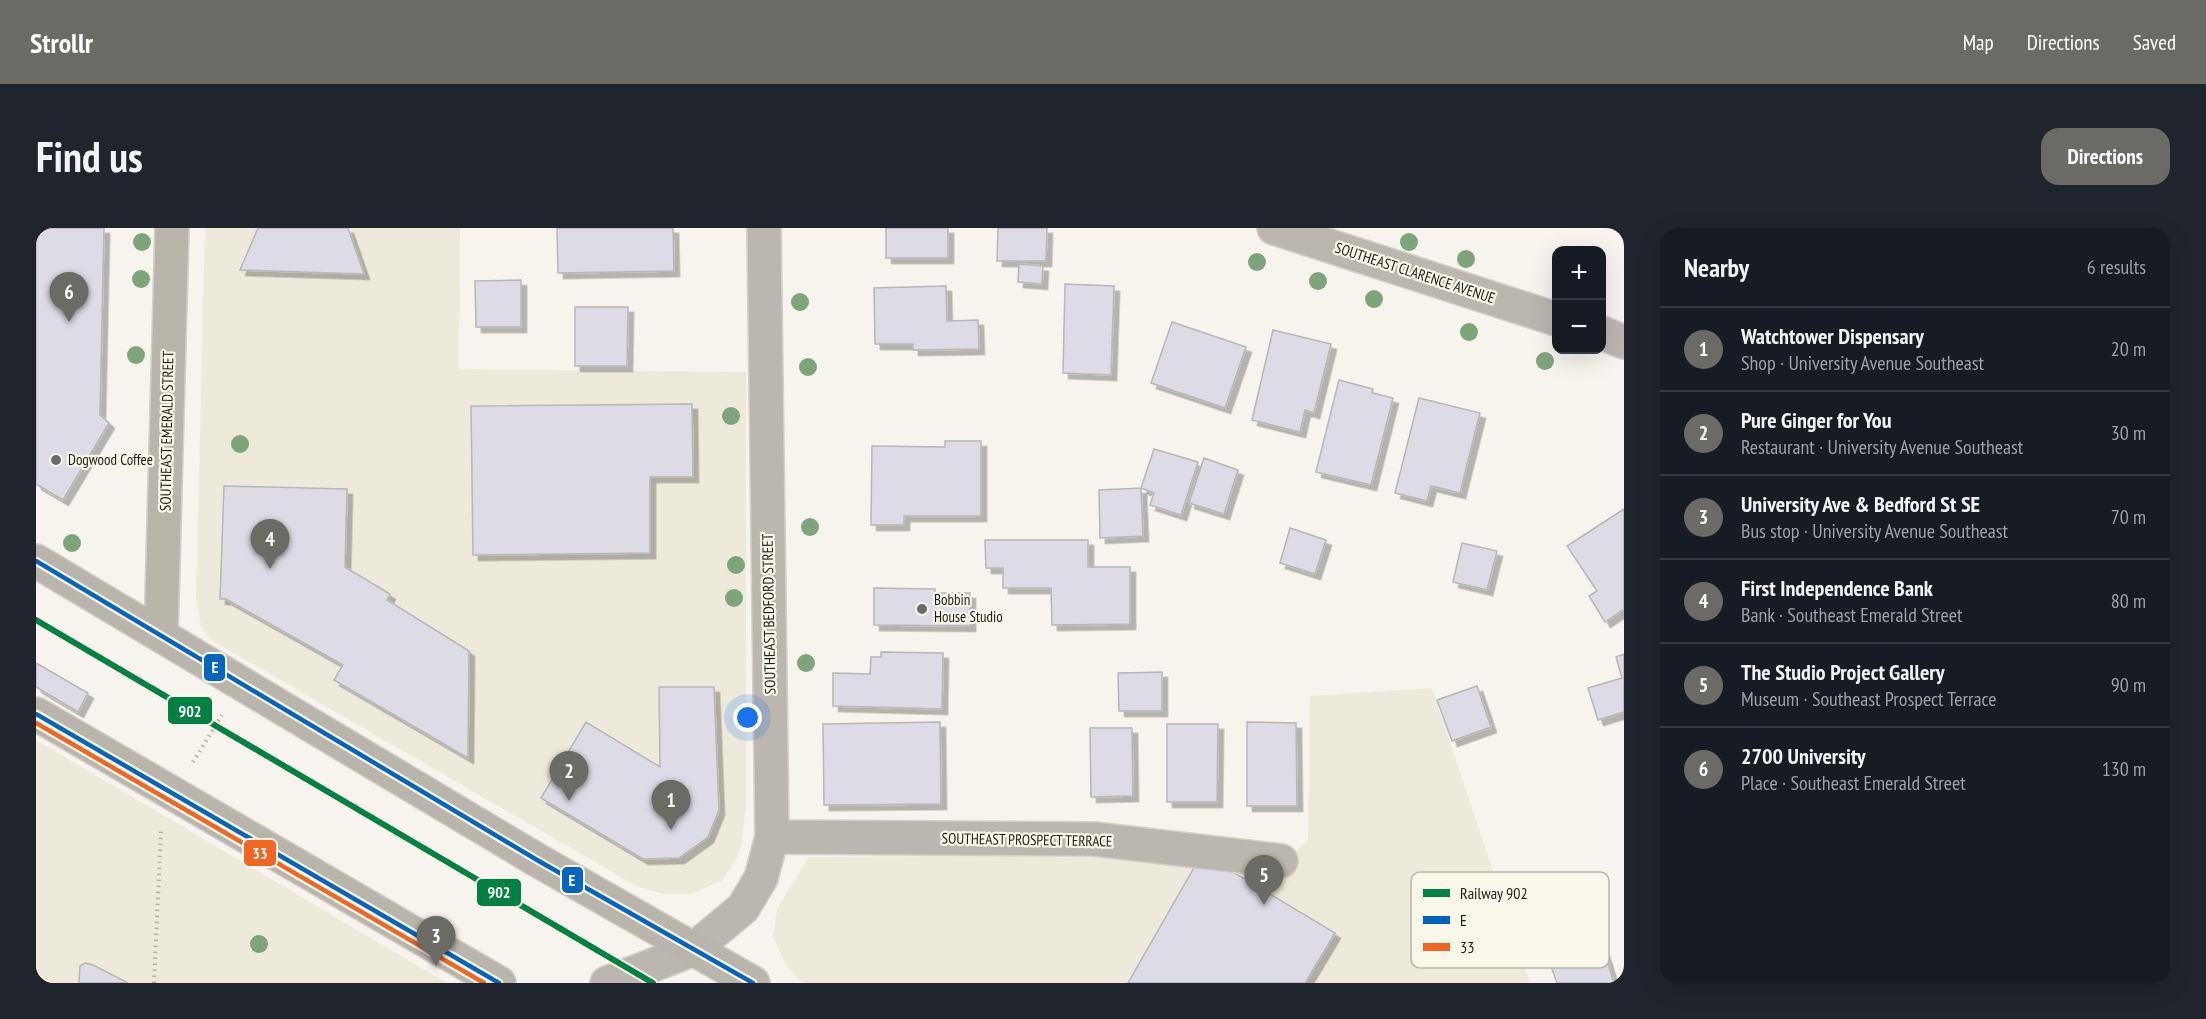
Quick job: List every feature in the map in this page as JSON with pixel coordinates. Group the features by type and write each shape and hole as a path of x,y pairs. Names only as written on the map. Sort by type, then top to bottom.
{"main road":[{"name":"SOUTHEAST EMERALD STREET","path":"161,635 172,228"},
{"path":"36,561 537,860 753,983"},
{"path":"36,714 499,983"}],"street":[{"name":"SOUTHEAST BEDFORD STREET","path":"607,983 694,949 743,908 761,878 772,837 764,228"},
{"name":"SOUTHEAST CLARENCE AVENUE","path":"1274,228 1552,317"},
{"path":"1606,335 1624,342"},
{"name":"SOUTHEAST PROSPECT TERRACE","path":"772,837 1094,839 1281,861"}],"path":[{"path":"190,768 225,709"},
{"path":"154,983 162,827"}],"shaded area":[{"path":"205,228 460,228 459,369 746,372 746,806 741,846 735,862 721,881 690,894 664,894 638,887 211,640 201,626 196,599"},
{"path":"1432,688 1493,872 1411,872 1411,968 1525,968 1530,983 803,983 785,964 773,936 777,909 809,857 1095,855 1274,873 1308,840 1310,696"},
{"path":"36,740 447,983 36,983"}],"building":[{"path":"36,228 104,228 100,415 109,423 63,500 36,484"},
{"path":"258,228 348,228 364,274 240,270"},
{"path":"557,228 673,228 674,271 558,273"},
{"path":"886,228 948,228 948,258 886,258"},
{"path":"998,228 1047,228 1046,261 997,261"},
{"path":"1019,264 1043,266 1042,284 1018,282"},
{"path":"521,280 521,327 476,327 475,281"},
{"path":"1065,284 1114,286 1111,375 1063,373"},
{"path":"946,286 947,321 978,320 979,349 913,350 913,344 875,344 874,288"},
{"path":"575,307 628,307 627,366 575,366"},
{"path":"1172,322 1246,347 1225,408 1151,383"},
{"path":"1273,330 1331,344 1314,413 1305,410 1300,432 1252,420"},
{"path":"1339,380 1373,389 1372,393 1393,398 1371,485 1316,472"},
{"path":"1419,398 1480,413 1460,493 1431,486 1427,501 1395,493"},
{"path":"692,404 693,477 650,477 650,553 473,555 471,406"},
{"path":"945,441 981,441 981,516 904,516 904,525 871,525 872,446 945,447"},
{"path":"1154,449 1198,462 1181,515 1150,505 1154,493 1141,488"},
{"path":"1204,458 1238,470 1224,514 1189,503"},
{"path":"224,486 347,489 345,567 390,594 387,600 469,651 468,758 334,680 343,665 226,599 220,599"},
{"path":"1141,488 1143,536 1100,538 1099,490"},
{"path":"1624,509 1624,609 1605,622 1589,596 1597,591 1567,546"},
{"path":"1290,528 1326,540 1315,574 1280,563"},
{"path":"985,540 1088,540 1088,567 1130,567 1130,624 1052,625 1051,588 1003,588 1003,568 986,568"},
{"path":"1462,543 1497,551 1487,590 1453,582"},
{"name":"Bobbin House Studio","path":"874,588 935,589 935,593 970,593 970,626 874,625"},
{"path":"881,652 943,653 942,709 833,706 833,673 870,674 871,657 881,657"},
{"path":"1624,654 1624,712 1598,720 1588,688 1622,678 1616,657"},
{"path":"36,663 88,693 78,712 36,687"},
{"path":"1162,672 1162,711 1119,711 1118,673"},
{"path":"1477,686 1491,727 1452,741 1437,700"},
{"path":"659,687 714,687 719,810 708,837 679,858 643,859 541,798 586,722 660,767"},
{"path":"940,722 941,804 824,805 823,724"},
{"path":"1247,722 1296,723 1297,806 1247,806"},
{"path":"1167,724 1218,724 1217,802 1167,802"},
{"path":"1090,728 1132,728 1133,796 1091,797"},
{"path":"1195,866 1233,872 1335,933 1305,983 1128,983"},
{"path":"85,963 128,983 79,983 80,966"},
{"path":"1609,967 1614,983 1557,983 1552,968"}],"rail line":[{"name":"902","path":"36,620 653,983"}],"transit line":[{"name":"E","path":"36,561 537,860 753,983"},
{"name":"E","path":"36,714 499,983"},
{"name":"33","path":"36,723 484,983"}],"place":[{"name":"2700 University","path":"69,322"},
{"name":"Dogwood Coffee","path":"56,460"},
{"name":"First Independence Bank","path":"270,569"},
{"name":"Bobbin House Studio","path":"922,609"},
{"name":"Pure Ginger for You","path":"569,801"},
{"name":"Watchtower Dispensary","path":"671,830"},
{"name":"The Studio Project Gallery","path":"1264,905"},
{"name":"University Ave & Bedford St SE","path":"436,966"}]}
